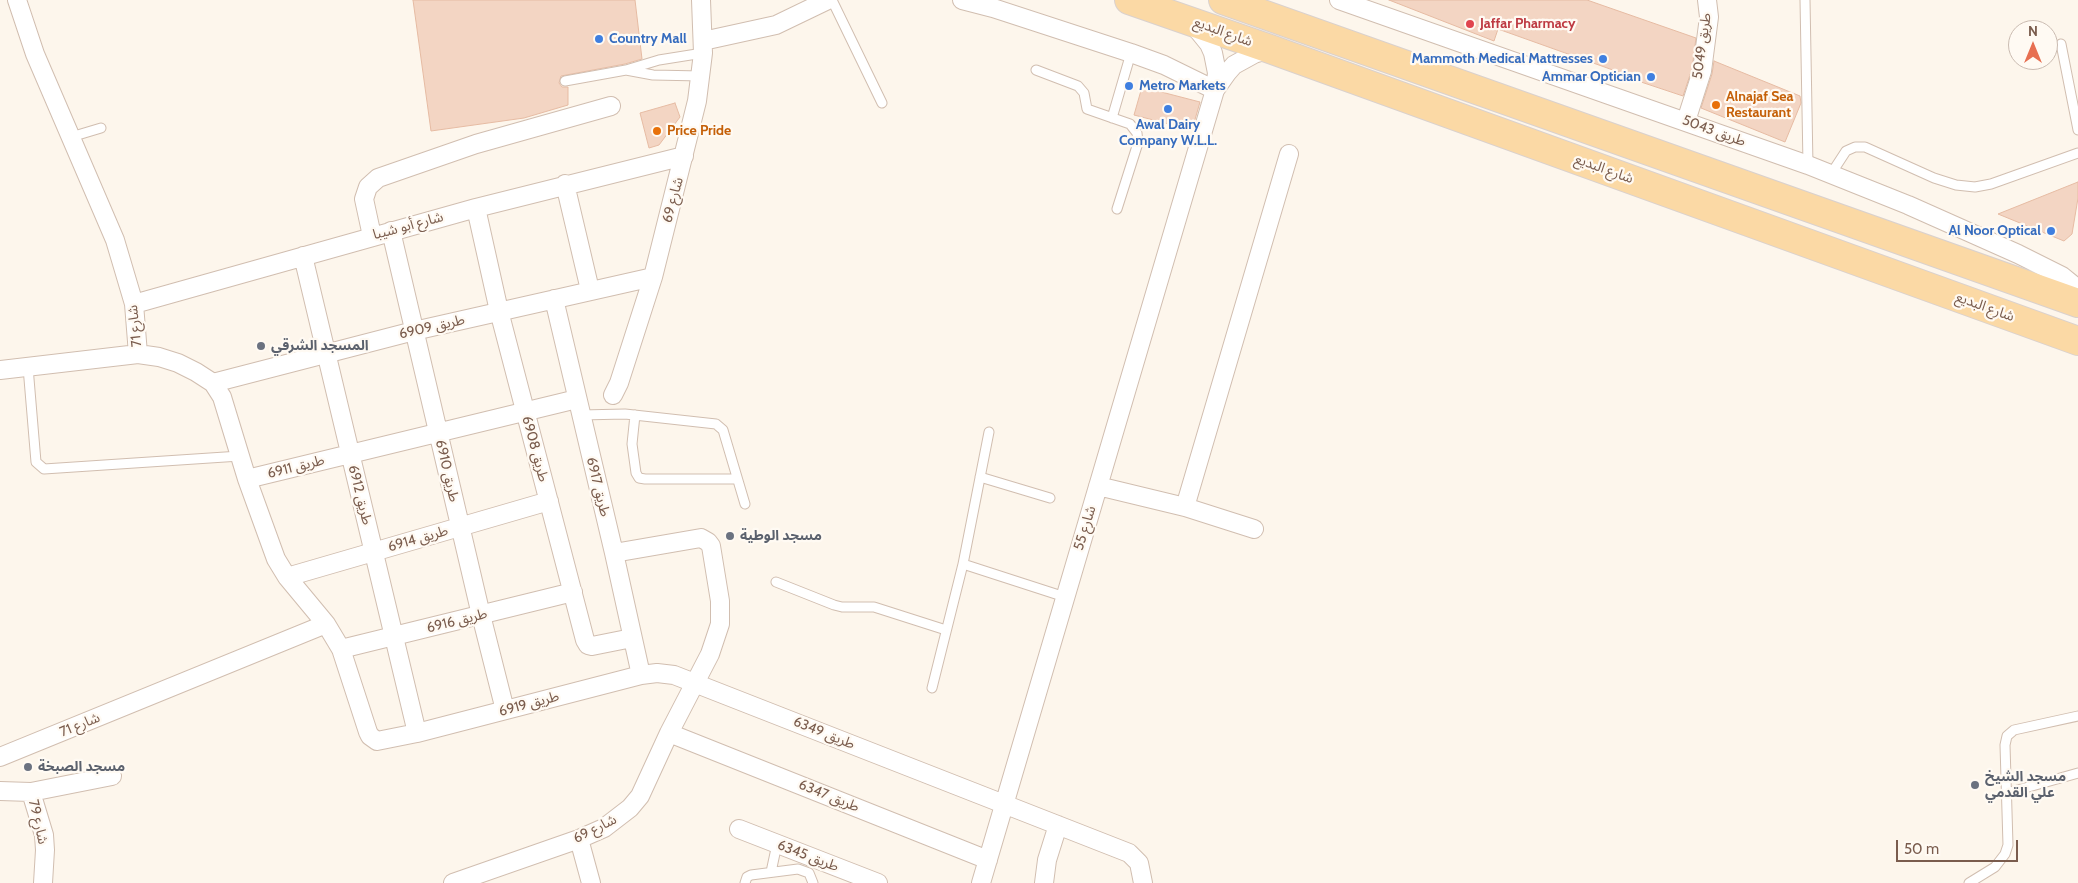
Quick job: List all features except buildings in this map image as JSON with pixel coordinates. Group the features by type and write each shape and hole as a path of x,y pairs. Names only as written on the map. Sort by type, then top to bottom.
{"main road":[{"name":"شارع البديع","path":"1129,0 1191,20 2078,341"},
{"path":"1224,0 2078,303"}],"street":[{"name":"شارع 71","path":"17,0 35,54 115,240 134,304 138,354 159,357 178,363 213,383"},
{"name":"شارع 69","path":"613,395 619,383 653,277 684,156 701,76 703,47 701,0"},
{"path":"703,47 776,25 828,0"},
{"path":"962,0 994,8 1131,53 1164,65 1215,90"},
{"name":"طريق 5043","path":"1339,0 1808,165 1908,205 2018,254 2062,276 2078,289"},
{"name":"طريق 5049","path":"1686,121 1702,71 1708,17 1707,0"},
{"name":"شارع 55","path":"981,883 1215,90 1217,73 1213,54 1206,40 1191,20"},
{"name":"شارع 55","path":"1215,90 1226,73 1234,65 1249,56 1270,49"},
{"path":"372,236 364,199 368,186 378,178 476,144 611,106"},
{"path":"1185,507 1289,154"},
{"name":"شارع أبو شيبا","path":"134,304 372,236 565,184 684,156"},
{"path":"565,184 590,290"},
{"name":"طريق 6908","path":"476,208 499,312 585,640 588,645 592,646 632,638"},
{"name":"طريق 6910","path":"391,231 505,710"},
{"name":"طريق 6912","path":"303,256 417,734"},
{"name":"طريق 6909","path":"213,383 414,331 653,277"},
{"name":"طريق 6917","path":"554,299 641,675"},
{"path":"0,370 138,354"},
{"path":"213,383 222,397 276,560 287,577 326,624 342,649 370,736 377,741 382,741 417,734"},
{"name":"طريق 6911","path":"248,479 525,412 579,407"},
{"path":"1098,486 1185,507 1254,529"},
{"name":"طريق 6914","path":"287,577 549,501"},
{"name":"شارع 69","path":"452,883 579,839 604,828 630,808 640,796 710,654 720,624 720,601 708,542 701,538 614,553"},
{"name":"طريق 6916","path":"342,649 572,592"},
{"name":"شارع 71","path":"0,757 326,624"},
{"name":"طريق 6349","path":"641,675 657,673 674,675 696,682 1004,805"},
{"name":"طريق 6919","path":"417,734 641,675"},
{"name":"طريق 6347","path":"670,733 988,860"},
{"name":"شارع 79","path":"0,791 31,792 112,776"},
{"name":"شارع 79","path":"31,792 44,835 43,883"},
{"path":"1004,805 1129,853 1139,863 1143,883"},
{"path":"1044,883 1047,860 1058,825"},
{"name":"طريق 6345","path":"739,829 878,883"},
{"path":"579,839 591,883"}],"lane":[{"path":"832,0 882,103"},
{"path":"1805,0 1808,165"},
{"path":"2061,44 2078,130"},
{"path":"565,81 626,70 703,47"},
{"path":"1112,118 1131,53"},
{"path":"626,70 653,75 701,76"},
{"path":"1036,70 1078,86 1084,93 1087,108 1130,124 1134,128 1138,138 1117,209"},
{"path":"71,137 101,128"},
{"path":"1830,174 1846,151 1855,147 1866,147 1934,178 1956,185 1976,186 1991,184 2078,153"},
{"path":"28,367 36,462 44,469 240,456"},
{"path":"579,407 716,424 723,430 745,504"},
{"path":"635,415 632,444 636,473 640,478 737,479"},
{"path":"932,688 963,564 989,432"},
{"path":"980,477 1050,498"},
{"path":"963,564 1065,597"},
{"path":"776,582 834,605 842,607 874,607 946,630"},
{"path":"1969,883 1995,867 2006,854 2008,837 2005,745 2010,733 2078,716"},
{"path":"2007,794 2078,773"},
{"path":"771,872 777,844"},
{"path":"745,883 747,877 751,875 803,869 809,873 813,883"}],"place":[{"name":"Jaffar Pharmacy","path":"1470,24"},
{"name":"Country Mall","path":"599,39"},
{"name":"Mammoth Medical Mattresses","path":"1603,59"},
{"name":"Ammar Optician","path":"1651,77"},
{"name":"Metro Markets","path":"1129,86"},
{"name":"Alnajaf Sea Restaurant","path":"1716,105"},
{"name":"Awal Dairy Company W.L.L.","path":"1168,109"},
{"name":"Price Pride","path":"657,131"},
{"name":"Al Noor Optical","path":"2051,231"},
{"name":"المسجد الشرقي","path":"261,346"},
{"name":"مسجد الوطية","path":"730,536"},
{"name":"مسجد الصبخة","path":"28,767"},
{"name":"مسجد الشيخ علي القدمي","path":"1975,785"}]}
